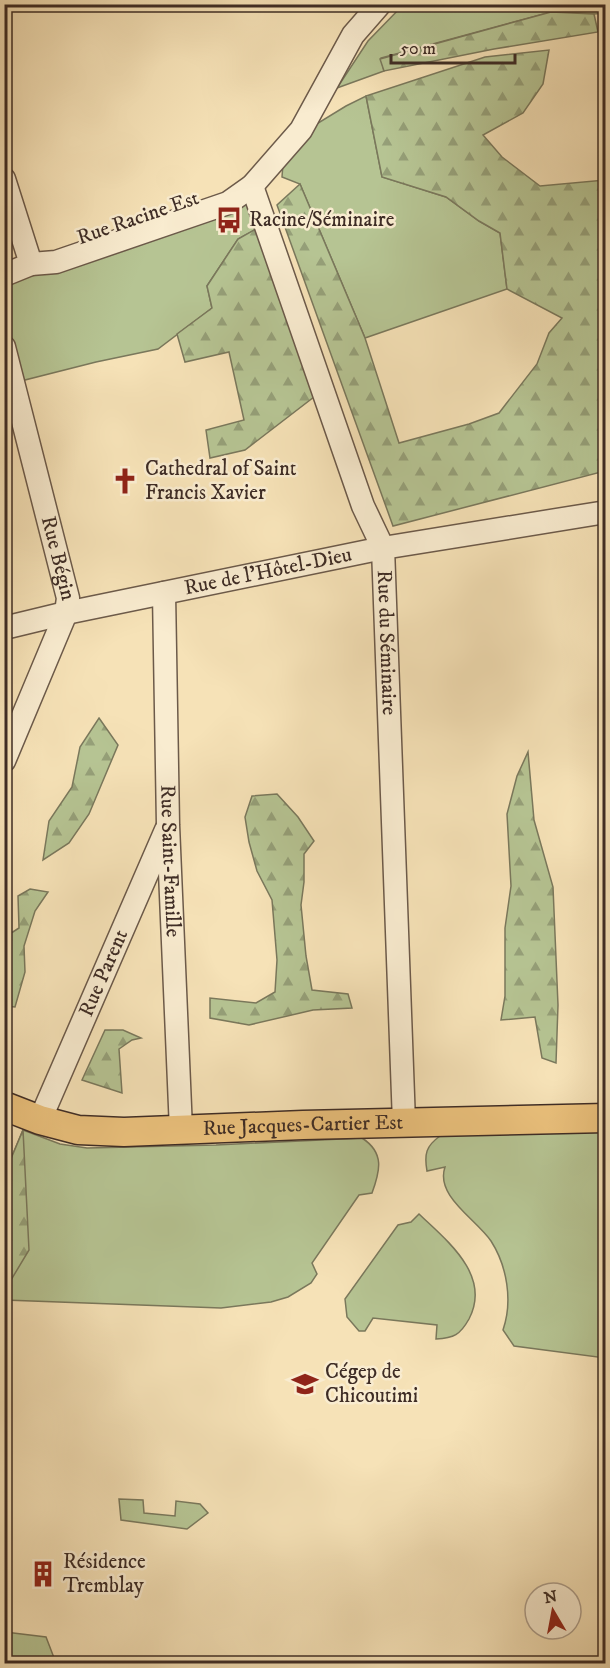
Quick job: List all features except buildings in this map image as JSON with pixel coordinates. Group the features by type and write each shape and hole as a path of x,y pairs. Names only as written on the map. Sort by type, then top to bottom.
{"main road":[{"name":"Rue Jacques-Cartier Est","path":"4,1106 40,1120 78,1130 124,1132 606,1118"}],"street":[{"name":"Rue Racine Est","path":"4,275 31,264 56,262 228,203 252,186 301,130 353,35 380,4"},
{"path":"4,179 31,264"},
{"name":"Rue du Séminaire","path":"252,186 363,506 383,548 404,1123"},
{"name":"Rue Bégin","path":"4,347 68,598 66,614 5,758"},
{"name":"Rue de l'Hôtel-Dieu","path":"4,628 383,548 606,512"},
{"name":"Rue Saint-Famille","path":"164,593 168,825 181,1130"},
{"name":"Rue Parent","path":"40,1120 168,825"}],"green space":[{"path":"403,5 605,5 605,13 551,12 381,58 384,71 337,88 368,41"},
{"path":"551,12 594,14 598,32 494,49 384,71 380,59"},
{"path":"549,50 543,84 523,113 483,135 502,157 540,186 605,180 605,471 393,526 277,205 300,184 365,338 399,443 469,424 499,413 537,364 549,333 562,318 507,289 500,233 446,197 382,177 366,96 485,57"},
{"path":"366,96 382,177 446,197 500,233 507,289 365,338 300,184 282,177 283,164 305,131"},
{"path":"252,186 265,224 238,239 207,286 212,308 158,349 13,383 5,347 4,275"},
{"path":"265,224 323,390 245,450 210,458 206,430 244,420 229,352 185,362 177,334 212,308 207,286 238,239"},
{"path":"99,718 118,745 89,814 69,843 43,860 49,821 72,787 80,747"},
{"path":"528,752 534,820 553,887 558,1005 556,1063 542,1058 535,1017 501,1020 505,996 505,928 511,886 507,814 517,776"},
{"path":"277,794 298,817 314,841 304,854 301,905 312,990 348,994 352,1008 313,1010 249,1025 210,1018 210,998 256,1003 275,992 277,960 272,900 257,871 245,817 252,796"},
{"path":"30,889 48,892 35,911 24,946 25,972 15,1007 5,1006 5,937 19,928 18,896"},
{"path":"105,1030 123,1030 141,1038 132,1040 119,1049 122,1093 82,1080"},
{"path":"23,1130 60,1144 87,1148 362,1138 374,1150 379,1163 372,1193 359,1195 312,1263 317,1274 311,1283 288,1297 271,1302 221,1308 5,1300 5,1173"},
{"path":"23,1130 29,1250 5,1290 5,1173"},
{"path":"605,1132 605,1358 514,1346 503,1330 508,1296 507,1284 497,1251 491,1241 451,1197 443,1178 445,1167 427,1171 427,1151 440,1136"},
{"path":"419,1214 453,1247 470,1273 475,1288 475,1303 469,1319 459,1332 442,1339 436,1339 437,1325 373,1318 365,1331 359,1331 347,1317 345,1299 398,1225 411,1222"},
{"path":"119,1499 143,1500 144,1513 175,1516 176,1501 200,1504 208,1513 187,1529 121,1520"},
{"path":"5,1632 46,1637 56,1663 5,1663"}],"place":[{"name":"Racine/Séminaire","path":"229,220"},
{"name":"Cathedral of Saint Francis Xavier","path":"125,481"},
{"name":"Cégep de Chicoutimi","path":"305,1384"},
{"name":"Résidence Tremblay","path":"43,1574"}]}
